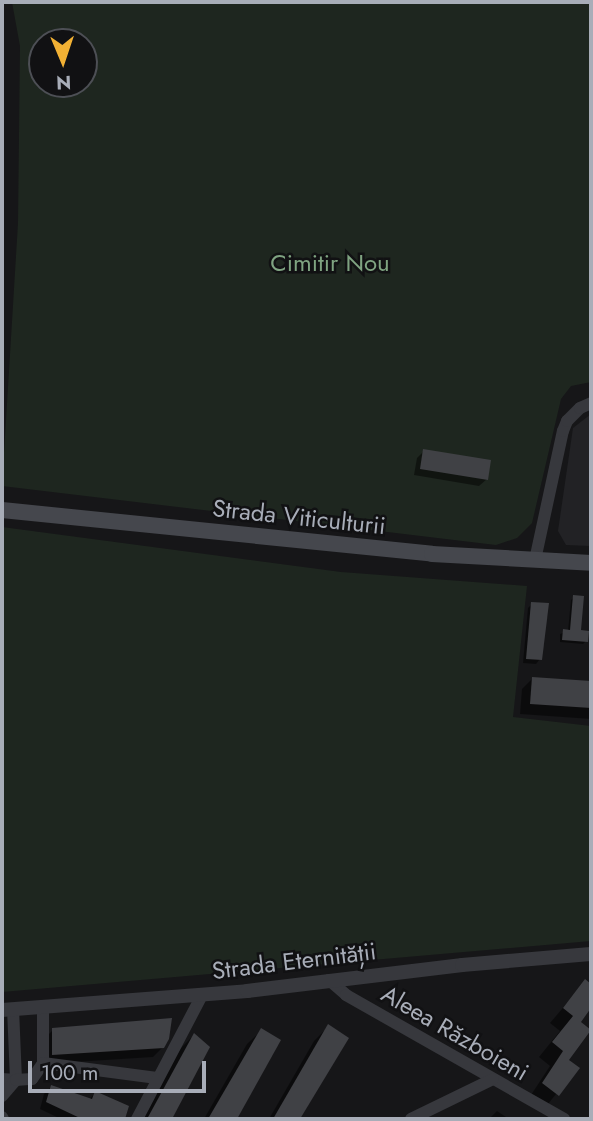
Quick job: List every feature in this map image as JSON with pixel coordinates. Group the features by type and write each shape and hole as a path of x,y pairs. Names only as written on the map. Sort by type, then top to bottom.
{"main road":[{"name":"Strada Viticulturii","path":"2,510 432,554 591,562"}],"street":[{"path":"535,560 563,431 567,421 580,408 591,403"},
{"name":"Strada Eternității","path":"8,1009 202,995 591,954"},
{"name":"Aleea Războieni","path":"329,980 346,995 556,1118"},
{"path":"136,1119 202,995"},
{"path":"2,1079 33,1079 43,1063 44,1007"},
{"path":"2,1096 16,1080 8,1009"},
{"path":"43,1063 157,1078"},
{"path":"411,1119 493,1079"}],"shaded area":[{"path":"591,414 591,546 566,545 558,531 573,428"}],"green space":[{"name":"Cimitir Nou","path":"12,2 591,2 591,382 571,386 561,399 532,523 517,538 496,545 2,486 18,223 20,46"},
{"path":"2,527 341,572 527,586 513,717 591,726 591,941 2,992"}],"building":[{"path":"423,449 491,460 488,480 420,469"},
{"path":"573,595 584,596 581,630 589,631 588,642 562,640 563,629 570,630"},
{"path":"531,602 549,603 542,660 526,659"},
{"path":"532,677 591,681 591,708 530,704"},
{"path":"585,979 591,984 591,1008 581,1022 591,1030 569,1060 580,1068 559,1096 542,1083 563,1051 552,1042 573,1016 563,1008"},
{"path":"172,1018 169,1039 164,1048 52,1055 52,1028"},
{"path":"328,1024 349,1038 300,1119 273,1119"},
{"path":"261,1028 281,1040 237,1119 208,1119"},
{"path":"194,1033 210,1047 172,1119 147,1119"},
{"path":"51,1085 92,1099 95,1091 129,1106 125,1119 82,1119 46,1102"}]}
